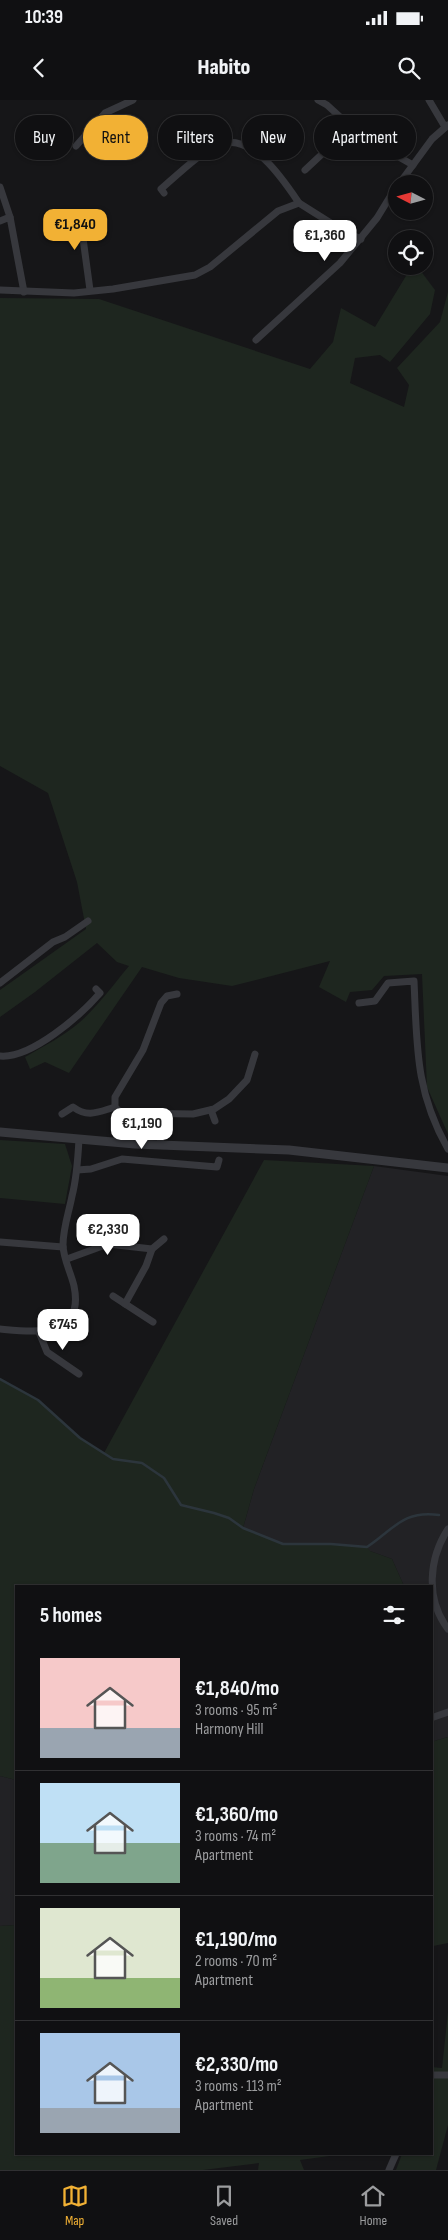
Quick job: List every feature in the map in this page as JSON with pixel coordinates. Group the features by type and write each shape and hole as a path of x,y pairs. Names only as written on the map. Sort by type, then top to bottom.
{"street":[{"path":"76,146 105,113 133,100"},
{"path":"318,100 327,105 337,115"},
{"path":"406,175 427,145 446,126 428,100"},
{"path":"164,193 160,189 211,149 222,143 231,143 252,149 262,158 298,203 345,232 361,239"},
{"path":"305,170 315,160"},
{"path":"403,160 413,165"},
{"path":"0,187 10,217 24,292"},
{"path":"256,340 313,289 361,239 388,199"},
{"path":"0,290 74,293 141,285 202,272 278,211 298,203"},
{"path":"0,221 10,217"},
{"path":"89,229 82,231 90,290"},
{"path":"0,984 53,942 65,938 88,921"},
{"path":"359,1003 375,1001 388,983 414,980 417,1060 423,1094 440,1136 448,1149"},
{"path":"0,1056 10,1056 26,1049 70,1023 100,993 96,989"},
{"path":"176,994 167,996 161,1002 149,1037 115,1097 115,1107 121,1113 193,1114 211,1110 229,1099 247,1080 254,1054"},
{"path":"62,1114 72,1107 82,1114 94,1113 115,1107"},
{"path":"211,1110 215,1121"},
{"path":"160,1144 163,1114"},
{"path":"0,1132 79,1139 289,1150 448,1168"},
{"path":"0,1329 39,1332 52,1330 67,1322 74,1310 76,1297 63,1247 64,1231 77,1170 79,1139"},
{"path":"77,1170 91,1170 122,1159 217,1167 219,1160"},
{"path":"125,1304 146,1266 152,1249 164,1239"},
{"path":"0,1242 63,1247"},
{"path":"67,1259 108,1244 152,1249"},
{"path":"113,1296 153,1322"},
{"path":"39,1332 47,1352 80,1374"},
{"path":"432,1585 436,1553 448,1528"},
{"path":"433,1593 438,1609 448,1629"},
{"path":"433,1717 448,1712"},
{"path":"433,2075 448,2075"},
{"path":"389,2170 396,2155"}],"shaded area":[{"path":"407,275 424,275 435,290 430,314 390,362 380,355 355,358 350,383 404,407 409,385 397,368 440,322 448,292 448,1134 427,1087 422,974 384,976 372,990 350,992 346,1002 319,987 330,961 232,986 179,978 142,967 69,1073 45,1062 30,1069 25,1057 61,1036 80,1022 100,1002 129,966 117,962 97,943 0,1017 0,990 86,929 77,882 48,793 0,766 0,298 99,299 310,369 333,342 341,308 375,327"},
{"path":"0,1140 65,1144 72,1166 65,1204 0,1198"},
{"path":"264,1160 374,1166 254,1489 243,1528 283,1544 331,1544 367,1547 370,1551 392,1559 404,1585 15,1585 15,1780 0,1776 0,1379 38,1400 80,1438 104,1453"},
{"path":"374,1166 448,1176 448,1737 433,1741 433,1585 404,1585 392,1559 370,1551 283,1544 243,1528 254,1489"},
{"path":"448,1737 448,1943 433,1946 433,1741"},
{"path":"0,1776 15,1780 15,1925 0,1926"},
{"path":"15,1925 15,2155 337,2155 300,2160 304,2170 258,2170 259,2163 203,2170 0,2170 0,1926"},
{"path":"448,2012 448,2125 436,2170 396,2170 402,2155 433,2155 433,2067 442,2068"}],"waterway":[{"path":"0,1379 38,1400 80,1438 113,1459 142,1463 164,1478 181,1505 229,1518 243,1528 283,1544 331,1544 367,1547 408,1518 416,1515 439,1515"}]}
